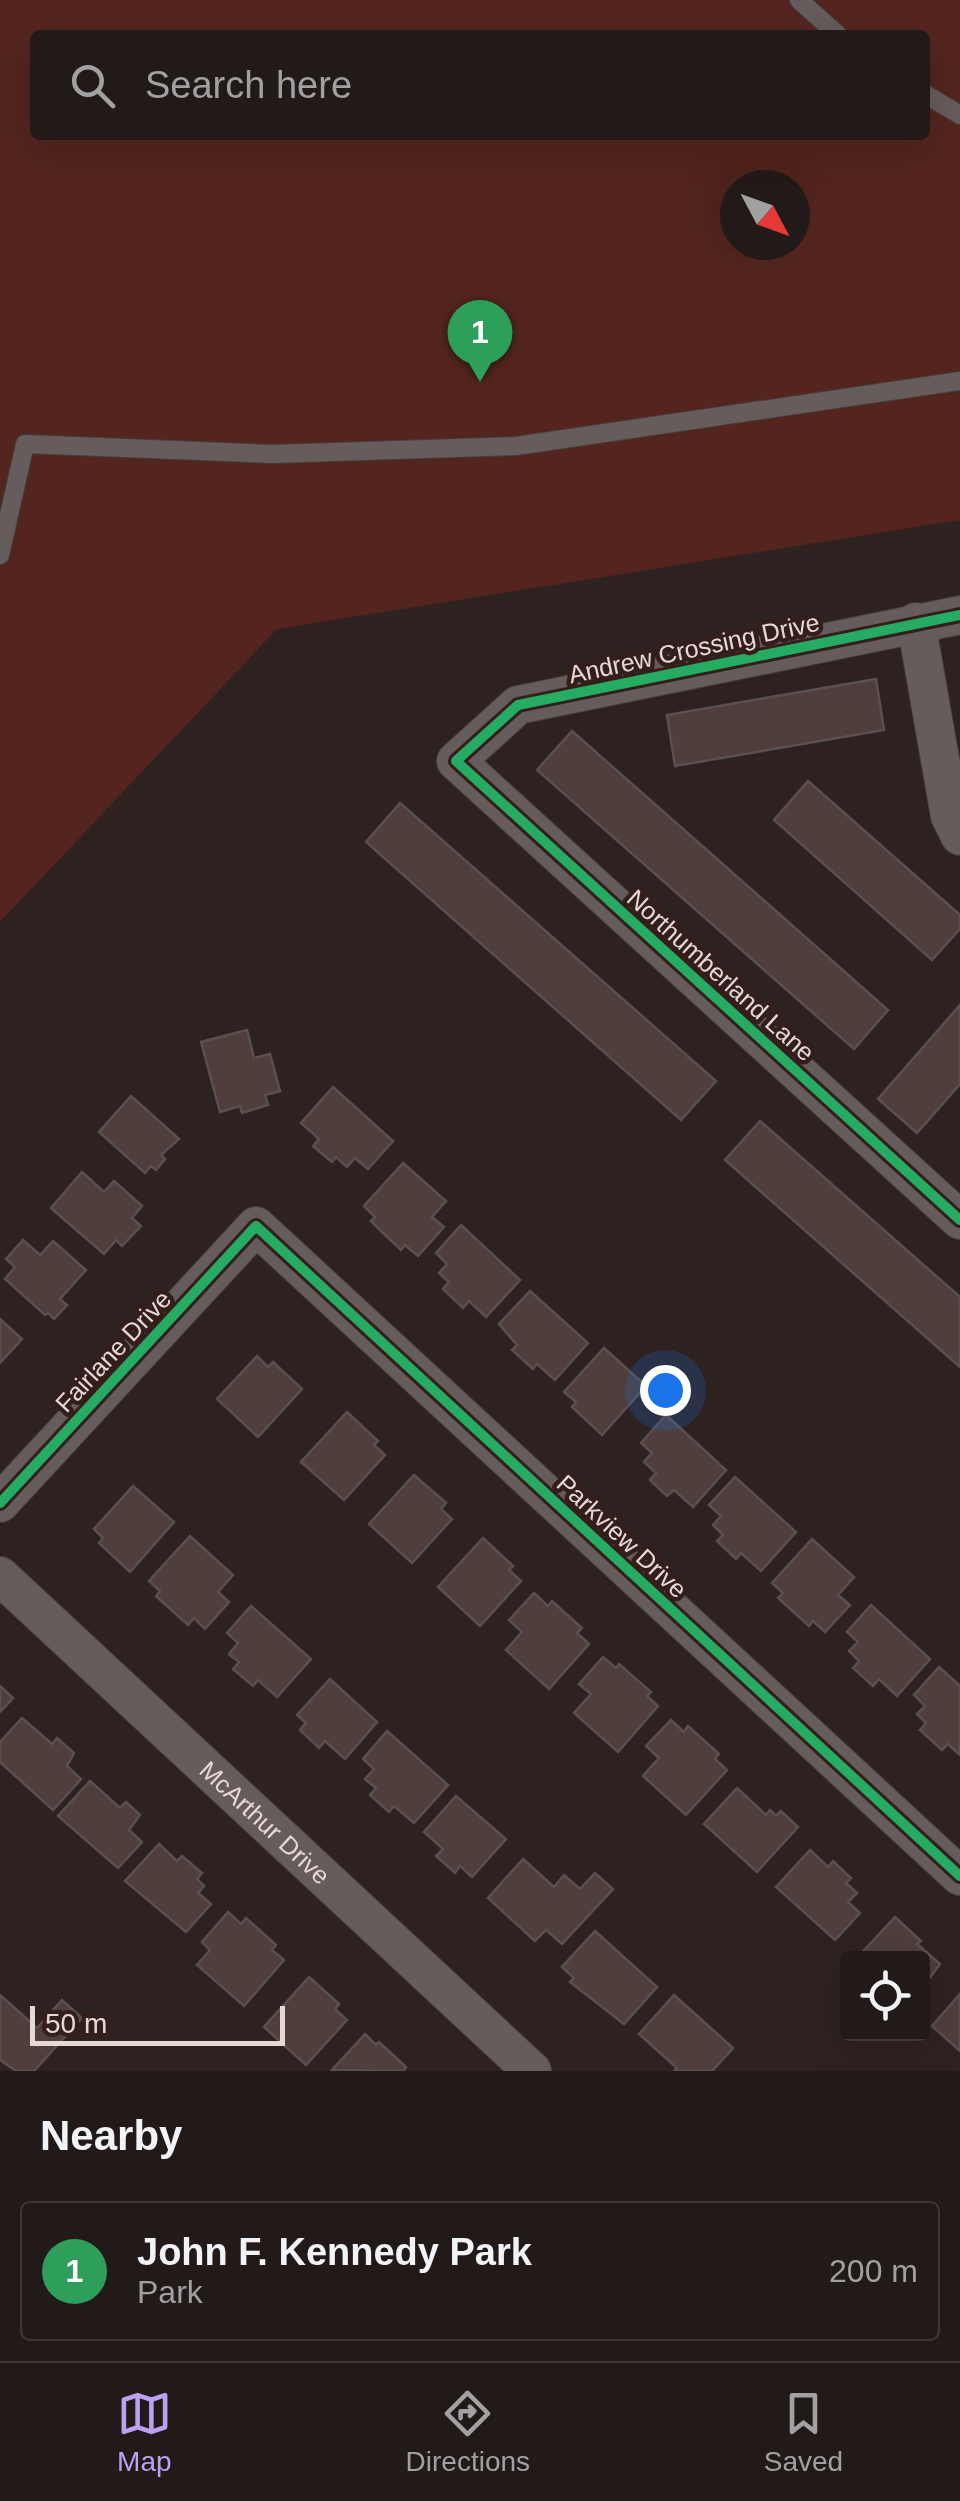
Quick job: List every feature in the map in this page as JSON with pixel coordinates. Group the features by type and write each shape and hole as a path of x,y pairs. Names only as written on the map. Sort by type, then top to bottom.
{"street":[{"name":"Andrew Crossing Drive","path":"456,761 518,705 960,615"},
{"path":"916,622 950,816 960,836"},
{"name":"Northumberland Lane","path":"456,761 960,1220"},
{"name":"Fairlane Drive","path":"0,1503 256,1226"},
{"name":"Parkview Drive","path":"256,1226 960,1876"},
{"name":"McArthur Drive","path":"0,1576 532,2071"}],"lane":[{"path":"799,0 832,30"},
{"path":"930,97 960,115"},
{"path":"0,556 26,444 272,454 516,446 960,381"}],"shaded area":[{"path":"0,0 960,0 960,520 277,629 0,922"}],"building":[{"path":"876,679 884,730 675,766 667,715"},
{"path":"572,731 888,1010 854,1049 537,770"},
{"path":"808,781 960,915 960,929 932,960 774,820"},
{"path":"400,803 716,1081 681,1120 366,842"},
{"path":"960,1005 960,1084 917,1133 878,1099"},
{"path":"247,1030 254,1058 270,1054 280,1091 265,1095 268,1105 242,1113 240,1106 220,1112 201,1042"},
{"path":"333,1087 393,1141 368,1169 355,1158 347,1167 336,1157 332,1162 313,1146 319,1139 301,1123"},
{"path":"131,1096 179,1139 161,1155 165,1159 156,1170 151,1166 145,1173 99,1132"},
{"path":"760,1121 960,1297 960,1367 725,1160"},
{"path":"403,1163 446,1201 432,1217 444,1227 418,1256 405,1245 401,1250 371,1221 375,1217 364,1206"},
{"path":"82,1172 104,1192 114,1181 142,1206 132,1218 141,1226 122,1246 116,1240 104,1254 51,1208"},
{"path":"461,1225 520,1280 486,1317 469,1301 463,1308 443,1289 449,1282 439,1273 447,1264 436,1253"},
{"path":"23,1240 40,1255 53,1241 86,1270 60,1299 67,1305 54,1319 5,1279 15,1267 6,1259"},
{"path":"530,1291 588,1343 555,1380 537,1364 533,1369 512,1350 517,1345 499,1324"},
{"path":"0,1319 22,1339 0,1363"},
{"path":"604,1348 646,1386 602,1435 572,1407 576,1402 564,1392"},
{"path":"257,1356 268,1367 273,1362 302,1389 258,1437 217,1399"},
{"path":"347,1412 378,1441 374,1445 385,1455 344,1500 301,1462"},
{"path":"666,1415 726,1470 693,1507 674,1490 667,1496 650,1480 656,1473 644,1462 652,1453 641,1443"},
{"path":"414,1475 446,1503 441,1509 452,1519 412,1563 369,1524"},
{"path":"735,1477 796,1532 761,1571 741,1553 736,1559 717,1541 723,1535 713,1525 721,1516 709,1505"},
{"path":"133,1486 174,1522 130,1572 99,1543 103,1538 94,1529"},
{"path":"190,1536 233,1575 218,1592 229,1602 205,1629 194,1618 188,1625 156,1596 160,1591 149,1581"},
{"path":"483,1538 513,1566 509,1570 521,1581 480,1626 438,1587"},
{"path":"812,1539 854,1577 838,1595 850,1605 825,1632 813,1621 809,1626 778,1598 783,1593 772,1583"},
{"path":"534,1593 548,1606 552,1601 582,1628 577,1633 589,1644 549,1689 506,1650 522,1632 509,1620"},
{"path":"871,1605 930,1659 897,1696 879,1679 873,1686 853,1668 859,1661 849,1651 858,1642 847,1632"},
{"path":"251,1606 311,1659 277,1697 258,1680 253,1686 233,1669 239,1662 229,1654 238,1643 227,1633"},
{"path":"603,1657 616,1668 619,1664 651,1692 647,1696 658,1706 618,1752 574,1713 591,1694 579,1684"},
{"path":"939,1667 960,1686 960,1755 948,1744 942,1750 920,1730 926,1723 917,1714 925,1706 914,1695"},
{"path":"330,1679 377,1722 345,1759 325,1741 319,1748 300,1730 306,1723 297,1715"},
{"path":"0,1686 13,1698 0,1712"},
{"path":"22,1718 52,1744 57,1738 74,1753 67,1766 81,1779 53,1810 0,1762 0,1742"},
{"path":"671,1720 684,1732 688,1726 719,1754 715,1759 727,1770 686,1815 643,1776 659,1758 646,1746"},
{"path":"387,1731 448,1785 414,1823 394,1806 389,1812 370,1795 376,1788 365,1779 374,1769 363,1759"},
{"path":"90,1781 120,1808 126,1802 140,1815 129,1830 142,1842 118,1868 58,1816"},
{"path":"737,1788 766,1815 770,1810 776,1816 781,1811 798,1827 757,1872 704,1824"},
{"path":"456,1796 506,1839 472,1877 460,1866 455,1873 436,1856 443,1849 424,1832"},
{"path":"159,1844 177,1861 182,1856 202,1873 197,1879 204,1886 198,1893 211,1904 186,1932 125,1881"},
{"path":"810,1850 828,1867 833,1861 851,1878 846,1883 857,1893 848,1902 860,1913 835,1940 776,1887"},
{"path":"523,1859 554,1887 564,1875 580,1889 595,1873 613,1889 562,1944 546,1930 535,1941 488,1898"},
{"path":"228,1912 241,1924 246,1918 276,1945 272,1950 284,1960 244,2006 197,1965 210,1950 202,1942"},
{"path":"895,1917 921,1941 917,1944 925,1951 863,1951"},
{"path":"595,1931 657,1987 624,2024 570,1982 574,1978 562,1967"},
{"path":"930,1955 940,1964 930,1978"},
{"path":"309,1977 339,2004 335,2009 347,2020 306,2065 264,2027"},
{"path":"960,1994 960,2051 932,2026"},
{"path":"0,1995 37,2028 62,2000 82,2018 34,2071 16,2071 0,2060"},
{"path":"674,1995 733,2048 712,2071 674,2071 677,2068 639,2034"},
{"path":"365,2034 406,2067 404,2071 332,2070"}],"cycle path":[{"path":"960,615 518,705 456,761 960,1220"},
{"path":"0,1503 256,1226 960,1876"}],"place":[{"name":"John F. Kennedy Park","path":"480,382"}]}
